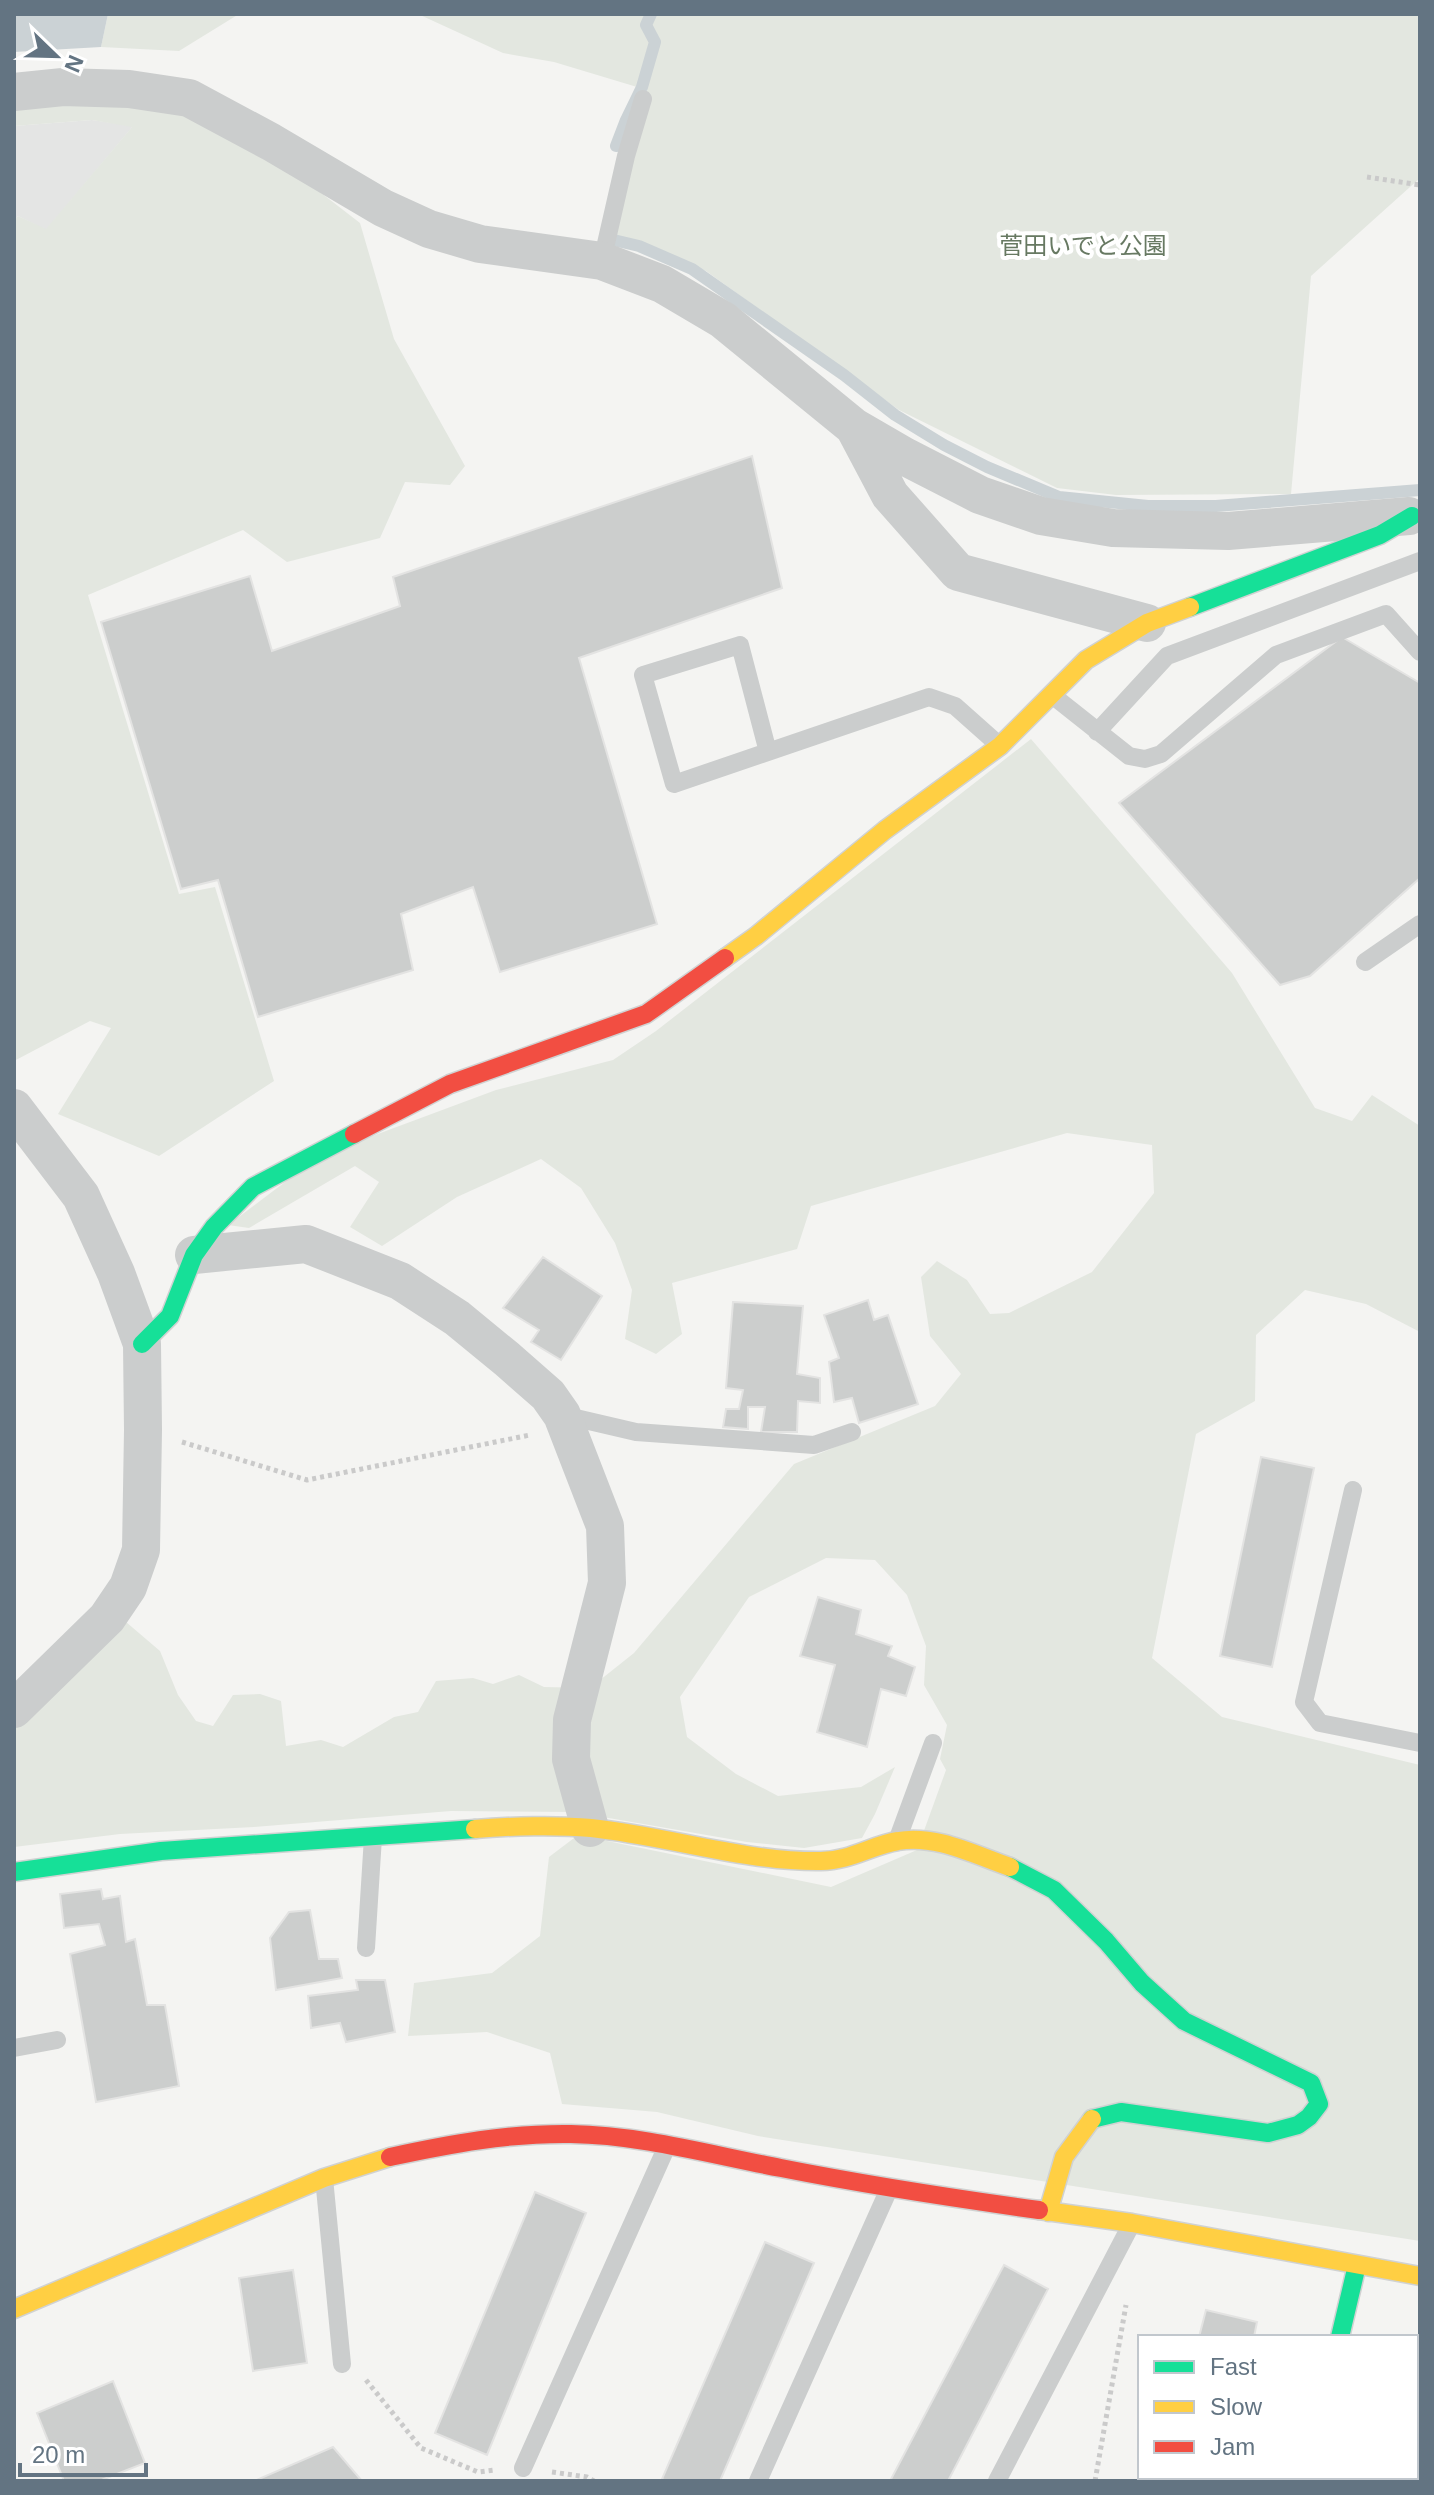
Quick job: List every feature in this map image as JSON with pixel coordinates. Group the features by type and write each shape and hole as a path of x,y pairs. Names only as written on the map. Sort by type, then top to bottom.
{"street":[{"path":"14,92 63,87 129,89 189,98 383,208 429,229 480,244 602,261 662,284 723,320 854,427 980,495 1041,516 1113,528 1228,531 1416,516"},
{"path":"854,427 890,495 958,572 1147,623"},
{"path":"142,1344 170,1316 194,1255 214,1227 253,1187 450,1084 646,1014 756,936 885,830 1000,746 1086,660 1147,623 1380,535 1416,516"},
{"path":"14,1108 81,1196 116,1273 142,1344 141,1550 128,1587 107,1618 21,1691"},
{"path":"194,1255 306,1244 400,1281 457,1318 548,1395 565,1421 605,1526 607,1583 572,1720 571,1759 590,1828"},
{"path":"14,1872 161,1851 488,1828 590,1828 762,1856 823,1861 859,1855 896,1841 922,1839 965,1851 1017,1870 1054,1890 1106,1941 1142,1983 1184,2021 1311,2083 1319,2104 1310,2119 1291,2128 1268,2133 1121,2112 1092,2118 1064,2157 1048,2212"},
{"path":"14,2309 324,2178 384,2158 457,2142 571,2134 667,2146 889,2189 1132,2223 1420,2276"},
{"path":"1340,2335 1357,2265"}],"lane":[{"path":"602,261 626,156 643,99"},
{"path":"1097,732 1167,656 1420,561"},
{"path":"1052,695 1129,756 1145,759 1161,754 1276,655 1386,614 1420,652"},
{"path":"768,752 740,645 643,675 674,784 768,752 929,697 955,706 1000,746"},
{"path":"1365,962 1420,924"},
{"path":"565,1421 636,1432 814,1445 852,1432"},
{"path":"1353,1490 1304,1702 1320,1723 1420,1743"},
{"path":"896,1841 933,1743"},
{"path":"366,1948 373,1837"},
{"path":"14,2048 57,2040"},
{"path":"523,2468 667,2146"},
{"path":"324,2178 342,2364"},
{"path":"758,2481 889,2189"},
{"path":"997,2481 1132,2223"}],"path":[{"path":"1367,177 1420,185"},
{"path":"143,1430 307,1480 565,1421"},
{"path":"1095,2481 1126,2300"},
{"path":"342,2364 364,2378 421,2448 478,2472 523,2468 587,2477 594,2481"}],"shaded area":[{"path":"14,14 108,14 101,47 14,52"},
{"path":"92,120 133,126 46,230 18,216 14,221 14,126"}],"green space":[{"path":"108,14 239,14 179,51 101,47"},
{"name":"菅田いでと公園","path":"418,14 1420,14 1420,178 1311,276 1291,494 1116,495 1057,488 899,410 706,271 612,234 647,90 554,62 503,53"},
{"path":"160,100 272,155 360,223 394,339 465,466 450,485 405,482 380,538 287,562 243,530 88,595 179,894 215,887 274,1081 159,1156 58,1114 111,1028 90,1021 14,1061 14,221 18,216 46,229 132,127 92,120 14,126 14,105"},
{"path":"1031,739 1232,973 1315,1108 1352,1121 1372,1095 1420,1126 1420,1332 1366,1304 1305,1290 1256,1335 1255,1401 1196,1434 1152,1658 1222,1717 1420,1765 1420,2241 758,2136 657,2112 562,2104 550,2053 487,2032 408,2036 414,1983 492,1973 540,1936 549,1857 578,1835 831,1887 917,1850 946,1770 940,1759 947,1725 924,1685 926,1646 907,1595 875,1560 826,1558 749,1597 680,1697 687,1737 736,1774 778,1796 861,1787 895,1767 862,1838 804,1848 747,1842 574,1812 451,1811 120,1834 14,1847 14,1719 88,1650 119,1616 160,1651 178,1695 196,1721 213,1726 233,1695 260,1694 281,1701 286,1746 321,1740 343,1747 394,1717 418,1712 436,1681 473,1678 493,1684 519,1675 544,1687 590,1688 634,1653 794,1464 935,1406 961,1374 930,1336 921,1277 937,1261 967,1280 990,1314 1009,1313 1092,1272 1154,1193 1152,1145 1067,1133 811,1206 797,1249 672,1283 682,1334 656,1354 625,1339 632,1290 615,1243 581,1188 541,1159 457,1197 382,1246 350,1227 379,1182 355,1166 249,1228 228,1225 293,1176 367,1138 496,1090 613,1060 656,1031"}],"building":[{"path":"752,456 782,588 579,658 657,924 500,972 473,887 401,914 413,970 258,1017 218,880 181,889 101,622 250,576 272,651 400,606 393,577"},
{"path":"1342,637 1420,683 1420,878 1310,976 1280,985 1119,803"},
{"path":"543,1257 602,1296 561,1360 531,1342 539,1330 503,1308"},
{"path":"868,1300 874,1320 888,1315 918,1404 859,1423 852,1398 834,1402 829,1362 839,1358 824,1315"},
{"path":"733,1302 803,1306 797,1374 820,1378 820,1403 798,1401 797,1432 761,1432 765,1407 748,1407 748,1429 723,1427 726,1409 739,1409 743,1390 726,1388"},
{"path":"1261,1457 1314,1468 1272,1667 1220,1656"},
{"path":"818,1597 861,1610 856,1634 892,1646 888,1656 915,1667 906,1696 881,1689 867,1747 817,1732 835,1665 800,1656"},
{"path":"101,1889 103,1899 120,1896 126,1942 135,1939 147,2005 165,2005 179,2086 96,2102 70,1954 105,1945 99,1924 64,1928 60,1894"},
{"path":"310,1910 319,1959 338,1959 342,1978 276,1990 270,1938 289,1912"},
{"path":"356,1980 385,1980 395,2032 346,2042 340,2023 311,2028 308,1996 358,1990"},
{"path":"535,2192 586,2213 487,2455 435,2433"},
{"path":"765,2242 814,2263 720,2481 666,2481 662,2479"},
{"path":"1004,2265 1048,2289 948,2481 890,2481"},
{"path":"293,2270 307,2363 253,2371 239,2278"},
{"path":"1206,2310 1257,2322 1254,2335 1200,2335"},
{"path":"113,2381 145,2463 99,2481 64,2481 37,2413"},
{"path":"333,2447 362,2481 254,2481"},
{"path":"1164,2479 1220,2479 1219,2481"}],"waterway":[{"path":"616,146 642,87 655,42 646,25 651,14"},
{"path":"605,238 639,246 692,269 844,375 895,415 987,467 1059,497 1148,506 1216,506 1420,490"}],"traffic: fast":[{"path":"1190,607 1380,535 1412,516"},
{"path":"142,1344 170,1316 194,1255 214,1227 253,1187 354,1134"},
{"path":"14,1872 161,1851 475,1829"},
{"path":"1010,1867 1054,1890 1106,1941 1142,1983 1184,2021 1311,2083 1319,2104 1298,2125 1268,2133 1121,2112 1092,2119"},
{"path":"1340,2335 1357,2265"}],"traffic: slow":[{"path":"725,958 885,830 1000,746 1086,660 1147,623 1190,607"},
{"path":"475,1829 533,1826 591,1828 735,1853 821,1861 898,1841 926,1840 1010,1867"},
{"path":"1048,2212 1064,2157 1092,2119"},
{"path":"14,2309 324,2178 390,2157"},
{"path":"1039,2210 1132,2223 1420,2276"}],"traffic: jam":[{"path":"354,1134 450,1084 646,1014 725,958"},
{"path":"390,2157 502,2137 597,2135 676,2146 877,2186 1039,2210"}]}
